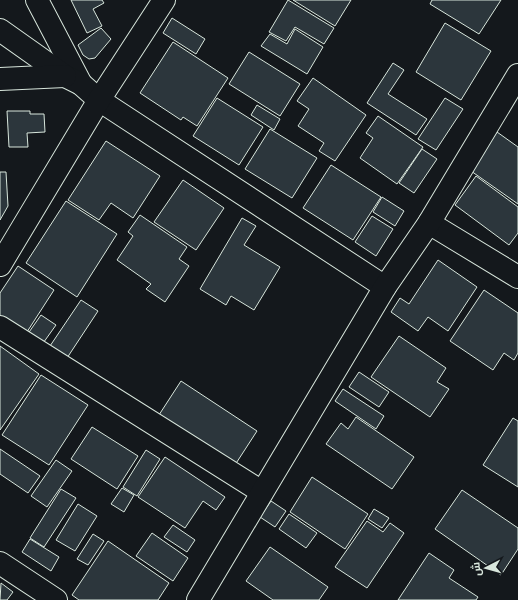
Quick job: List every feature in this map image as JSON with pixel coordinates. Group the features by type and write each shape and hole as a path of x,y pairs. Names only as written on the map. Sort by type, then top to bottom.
{"street":[{"path":"37,0 73,80"},
{"path":"0,265 7,243 164,0"},
{"path":"0,30 11,36 99,100 385,287"},
{"path":"198,600 385,287 429,223 518,75"},
{"path":"0,79 73,80"},
{"path":"429,223 518,277"},
{"path":"0,326 262,492"},
{"path":"0,563 56,600"}],"building":[{"path":"71,0 102,0 104,3 93,9 102,26 87,33"},
{"path":"288,0 334,28 324,44 295,27 286,41 269,32"},
{"path":"293,0 351,0 335,26"},
{"path":"432,0 501,0 479,34 430,4"},
{"path":"172,18 205,39 196,54 163,33"},
{"path":"445,23 491,51 461,100 416,72"},
{"path":"101,28 111,39 95,58 89,59 83,55 78,45"},
{"path":"295,29 323,47 307,74 261,46 270,34 287,44"},
{"path":"173,42 228,78 197,126 183,117 181,120 140,93"},
{"path":"249,52 300,84 280,116 229,84"},
{"path":"393,63 404,70 388,94 427,119 416,135 367,103"},
{"path":"313,78 366,115 335,161 319,151 324,143 298,126 309,109 297,101"},
{"path":"217,98 263,127 239,165 193,136"},
{"path":"445,98 463,109 436,150 418,139"},
{"path":"257,105 280,119 274,130 251,115"},
{"path":"7,111 30,111 30,114 44,114 45,132 27,133 28,147 9,147"},
{"path":"378,116 423,147 397,184 360,158 373,138 366,133"},
{"path":"270,129 317,158 292,198 245,169"},
{"path":"497,132 518,147 518,204 471,171"},
{"path":"106,141 160,176 133,218 111,203 99,220 68,200"},
{"path":"422,149 437,159 414,193 399,183"},
{"path":"331,165 381,197 353,240 303,208"},
{"path":"0,172 6,172 8,206 0,220"},
{"path":"476,176 518,207 518,233 509,245 455,205"},
{"path":"183,180 224,208 196,250 154,222"},
{"path":"382,197 404,211 395,226 373,212"},
{"path":"66,201 117,234 77,297 26,263"},
{"path":"140,215 187,247 179,259 189,266 165,302 146,289 151,284 117,260 133,236 128,232"},
{"path":"372,216 393,229 376,256 355,242"},
{"path":"242,218 256,226 244,245 280,267 254,310 231,296 226,305 200,289"},
{"path":"438,260 477,287 448,331 428,317 418,331 391,312 400,298 409,304"},
{"path":"18,266 54,290 25,335 0,318 0,293"},
{"path":"484,290 518,313 518,353 514,360 504,353 493,370 450,341"},
{"path":"81,300 98,311 67,358 50,346"},
{"path":"41,315 56,325 41,346 27,335"},
{"path":"399,336 446,368 437,382 449,389 430,417 371,377"},
{"path":"0,346 39,374 0,430"},
{"path":"359,372 389,392 379,407 349,387"},
{"path":"41,375 88,405 49,465 2,435"},
{"path":"181,381 257,431 233,468 157,418"},
{"path":"343,389 384,416 376,429 335,401"},
{"path":"356,417 414,457 392,489 326,444 341,423 348,429"},
{"path":"513,418 518,421 518,487 483,465"},
{"path":"92,427 138,456 117,489 71,459"},
{"path":"0,449 40,476 28,493 0,474"},
{"path":"146,450 160,459 137,496 123,487"},
{"path":"165,457 225,497 216,510 203,501 185,528 138,497"},
{"path":"56,460 72,471 47,507 31,496"},
{"path":"312,477 368,514 345,549 290,512"},
{"path":"122,488 134,495 124,512 111,504"},
{"path":"61,489 76,498 44,547 30,538"},
{"path":"462,490 518,528 518,549 501,575 435,529"},
{"path":"271,501 286,511 275,527 260,517"},
{"path":"78,504 97,516 75,551 56,540"},
{"path":"374,509 389,518 382,528 368,519"},
{"path":"289,514 317,533 306,548 279,529"},
{"path":"367,521 383,532 390,523 404,533 367,588 335,567"},
{"path":"173,525 195,540 187,552 164,537"},
{"path":"152,533 188,558 173,581 136,556"},
{"path":"93,534 104,541 88,565 77,559"},
{"path":"30,539 59,557 51,571 22,552"},
{"path":"108,541 169,583 158,600 79,600 72,595"},
{"path":"270,547 328,587 319,600 273,600 246,581"},
{"path":"429,553 454,570 449,578 478,597 476,600 398,600"},
{"path":"1,583 13,592 7,600 0,600"}]}
